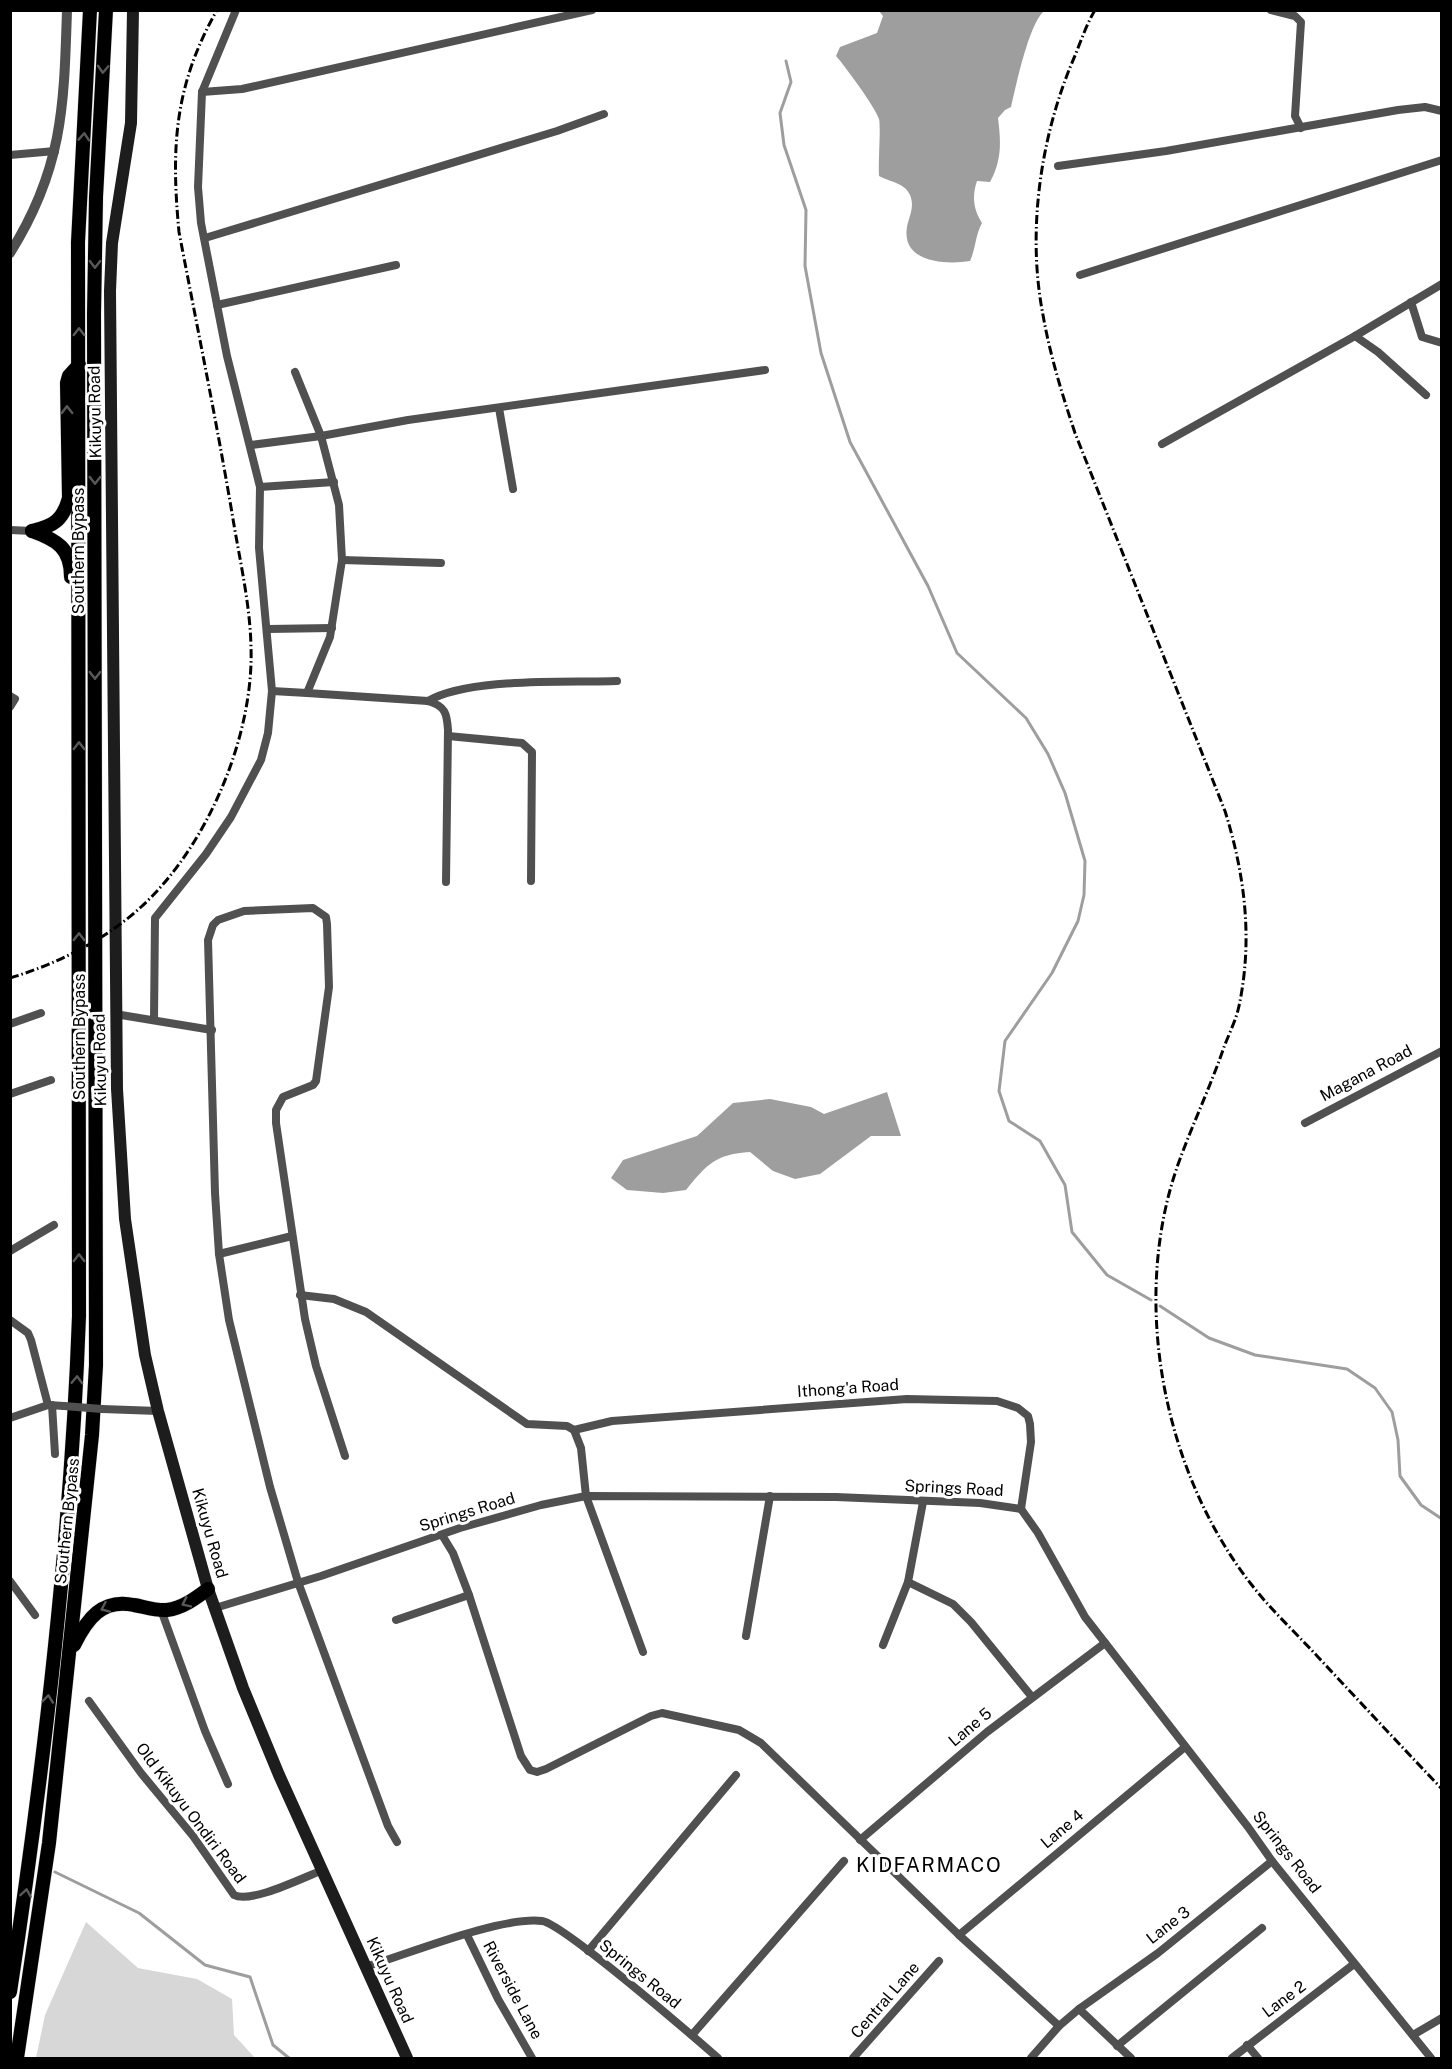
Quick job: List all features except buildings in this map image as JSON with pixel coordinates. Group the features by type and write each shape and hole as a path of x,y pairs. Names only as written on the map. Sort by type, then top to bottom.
{"highway":[{"name":"Southern Bypass","path":"10,1992 32,1856 73,1456 76,1392 79,1316 78,242 90,10"},
{"name":"Southern Bypass","path":"17,2058 44,1891 92,1435 96,1365 94,314 96,197 106,10"},
{"path":"32,531 52,525 65,512 69,498 67,383 69,376 79,365"},
{"path":"32,531 54,539 67,551 71,569 69,640 71,651 79,664"},
{"path":"70,1652 87,1620 106,1606 117,1603 161,1610 189,1603 208,1589"}],"main road":[{"name":"Kikuyu Road","path":"133,10 130,132 111,263 117,1089 124,1209 145,1355 158,1411 208,1589 243,1688 407,2058"}],"street":[{"path":"10,253 38,202 55,152 61,126 64,95 67,10"},
{"path":"154,1020 155,918 206,855 248,789 266,746 272,691 259,548 260,487 251,445 228,364 201,223 198,186 202,92 236,10"},
{"path":"202,92 242,88 592,10"},
{"path":"1271,10 1294,16 1301,22 1295,116 1301,128"},
{"path":"1058,166 1301,128 1416,107 1442,111"},
{"path":"205,238 557,131 604,114"},
{"path":"10,155 55,152"},
{"path":"1080,275 1442,160"},
{"path":"217,305 396,265"},
{"path":"1162,444 1264,384 1355,336 1442,284"},
{"path":"1411,302 1422,337 1442,343"},
{"path":"1355,336 1378,352 1426,395"},
{"path":"251,445 765,370"},
{"path":"295,372 321,436 334,482 339,505 342,560 332,628 308,693"},
{"path":"500,408 513,489"},
{"path":"260,487 334,482"},
{"path":"10,530 32,531"},
{"path":"342,560 441,563"},
{"path":"268,629 332,628"},
{"path":"428,701 444,692 470,687 617,681"},
{"path":"272,691 428,701 440,704 445,710 448,736 446,882"},
{"path":"10,696 15,699 10,707"},
{"path":"448,736 522,743 532,752 531,881"},
{"path":"345,1456 316,1366 300,1295 276,1110 283,1097 313,1085 316,1080 329,987 326,917 314,908 244,911 228,915 213,925 208,940 219,1254 237,1355 270,1487 298,1582 388,1826 397,1842"},
{"path":"10,1024 41,1013"},
{"path":"116,1014 212,1030"},
{"name":"Magana Road","path":"1305,1123 1442,1051"},
{"path":"10,1094 51,1080"},
{"path":"10,1251 54,1225"},
{"path":"219,1254 292,1236"},
{"path":"300,1295 334,1299 366,1312 527,1424 567,1426 573,1430 581,1448 586,1496 643,1652"},
{"path":"10,1320 28,1333 32,1340 50,1405 55,1454"},
{"name":"Ithong'a Road","path":"573,1430 612,1421 907,1399 997,1401 1018,1408 1028,1416 1030,1425 1031,1442 1021,1509"},
{"path":"10,1418 50,1405 158,1411"},
{"name":"Springs Road","path":"215,1608 541,1505 586,1496 770,1496 980,1503 1021,1509 1038,1533 1072,1598 1104,1643 1120,1660 1272,1861 1431,2058"},
{"path":"746,1636 770,1496"},
{"path":"883,1645 908,1582 923,1502"},
{"path":"442,1535 453,1553 469,1595 521,1756 530,1770 537,1772 546,1769 651,1716 674,1714 739,1730 752,1737 959,1935 1059,2026"},
{"path":"10,1581 35,1614"},
{"path":"908,1582 953,1604 971,1622 1032,1697"},
{"path":"396,1620 469,1595"},
{"path":"161,1610 205,1731 228,1784"},
{"name":"Lane 5","path":"860,1840 1032,1697 1104,1643"},
{"name":"Old Kikuyu Ondiri Road","path":"89,1701 141,1773 193,1836 234,1895 240,1899 258,1895 323,1870"},
{"name":"Lane 4","path":"959,1935 1185,1747"},
{"path":"588,1951 736,1775"},
{"path":"692,2035 844,1861"},
{"name":"Lane 3","path":"1032,2058 1059,2026 1079,2009 1158,1953 1272,1861"},
{"name":"Springs Road","path":"365,1967 467,1935 502,1926 542,1921 553,1924 588,1951 718,2058"},
{"path":"1117,2046 1262,1928"},
{"name":"Riverside Lane","path":"467,1935 498,1999 532,2058"},
{"name":"Central Lane","path":"853,2058 939,1961"},
{"name":"Lane 2","path":"1232,2058 1354,1964"},
{"path":"1079,2009 1131,2058"},
{"path":"1413,2035 1442,2018"},
{"path":"1248,2045 1258,2058"}],"shaded area":[{"path":"879,11 1044,11 1038,18 1028,41 1011,107 998,118 1000,151 994,174 990,182 977,181 974,202 982,223 970,261 938,261 918,255 911,248 907,239 907,227 912,207 910,195 901,185 879,176 879,119 866,96 836,56 840,47 877,33 883,16"},
{"path":"887,1092 901,1136 871,1136 820,1174 795,1179 773,1171 750,1152 729,1155 713,1162 686,1190 663,1193 627,1190 611,1178 623,1160 697,1136 733,1103 770,1099 811,1107 824,1114"},
{"path":"86,1922 138,1968 197,1979 232,1999 234,2035 255,2058 36,2058 45,2015"}],"waterway":[{"path":"786,61 791,82 780,113 784,145 806,210 805,266 821,353 850,442 928,586 957,653 1026,718 1048,754 1065,793 1085,861 1084,895 1078,921 1052,973 1005,1041 999,1091 1009,1121 1040,1141 1065,1185 1072,1232 1107,1275 1151,1300"},
{"path":"1160,1306 1209,1338 1255,1355 1347,1369 1375,1388 1392,1412 1398,1440 1400,1476 1421,1505 1442,1519"},
{"path":"55,1872 139,1913 205,1965 250,1977 273,2045 289,2058"}],"railway":[{"path":"10,978 45,966 80,950 127,919 165,882 206,822 235,753 244,717 250,681 251,647 246,596 220,443 179,232 177,201 176,145 184,91 192,65 217,10"},
{"path":"1095,10 1060,94 1044,156 1039,188 1036,252 1043,315 1049,345 1075,433 1225,811 1238,859 1245,908 1246,957 1238,1011 1180,1159 1165,1212 1157,1267 1157,1324 1163,1380 1176,1436 1195,1489 1220,1539 1251,1584 1275,1612 1442,1789"}],"district":[{"name":"KIDFARMACO","path":"929,1865"}]}
